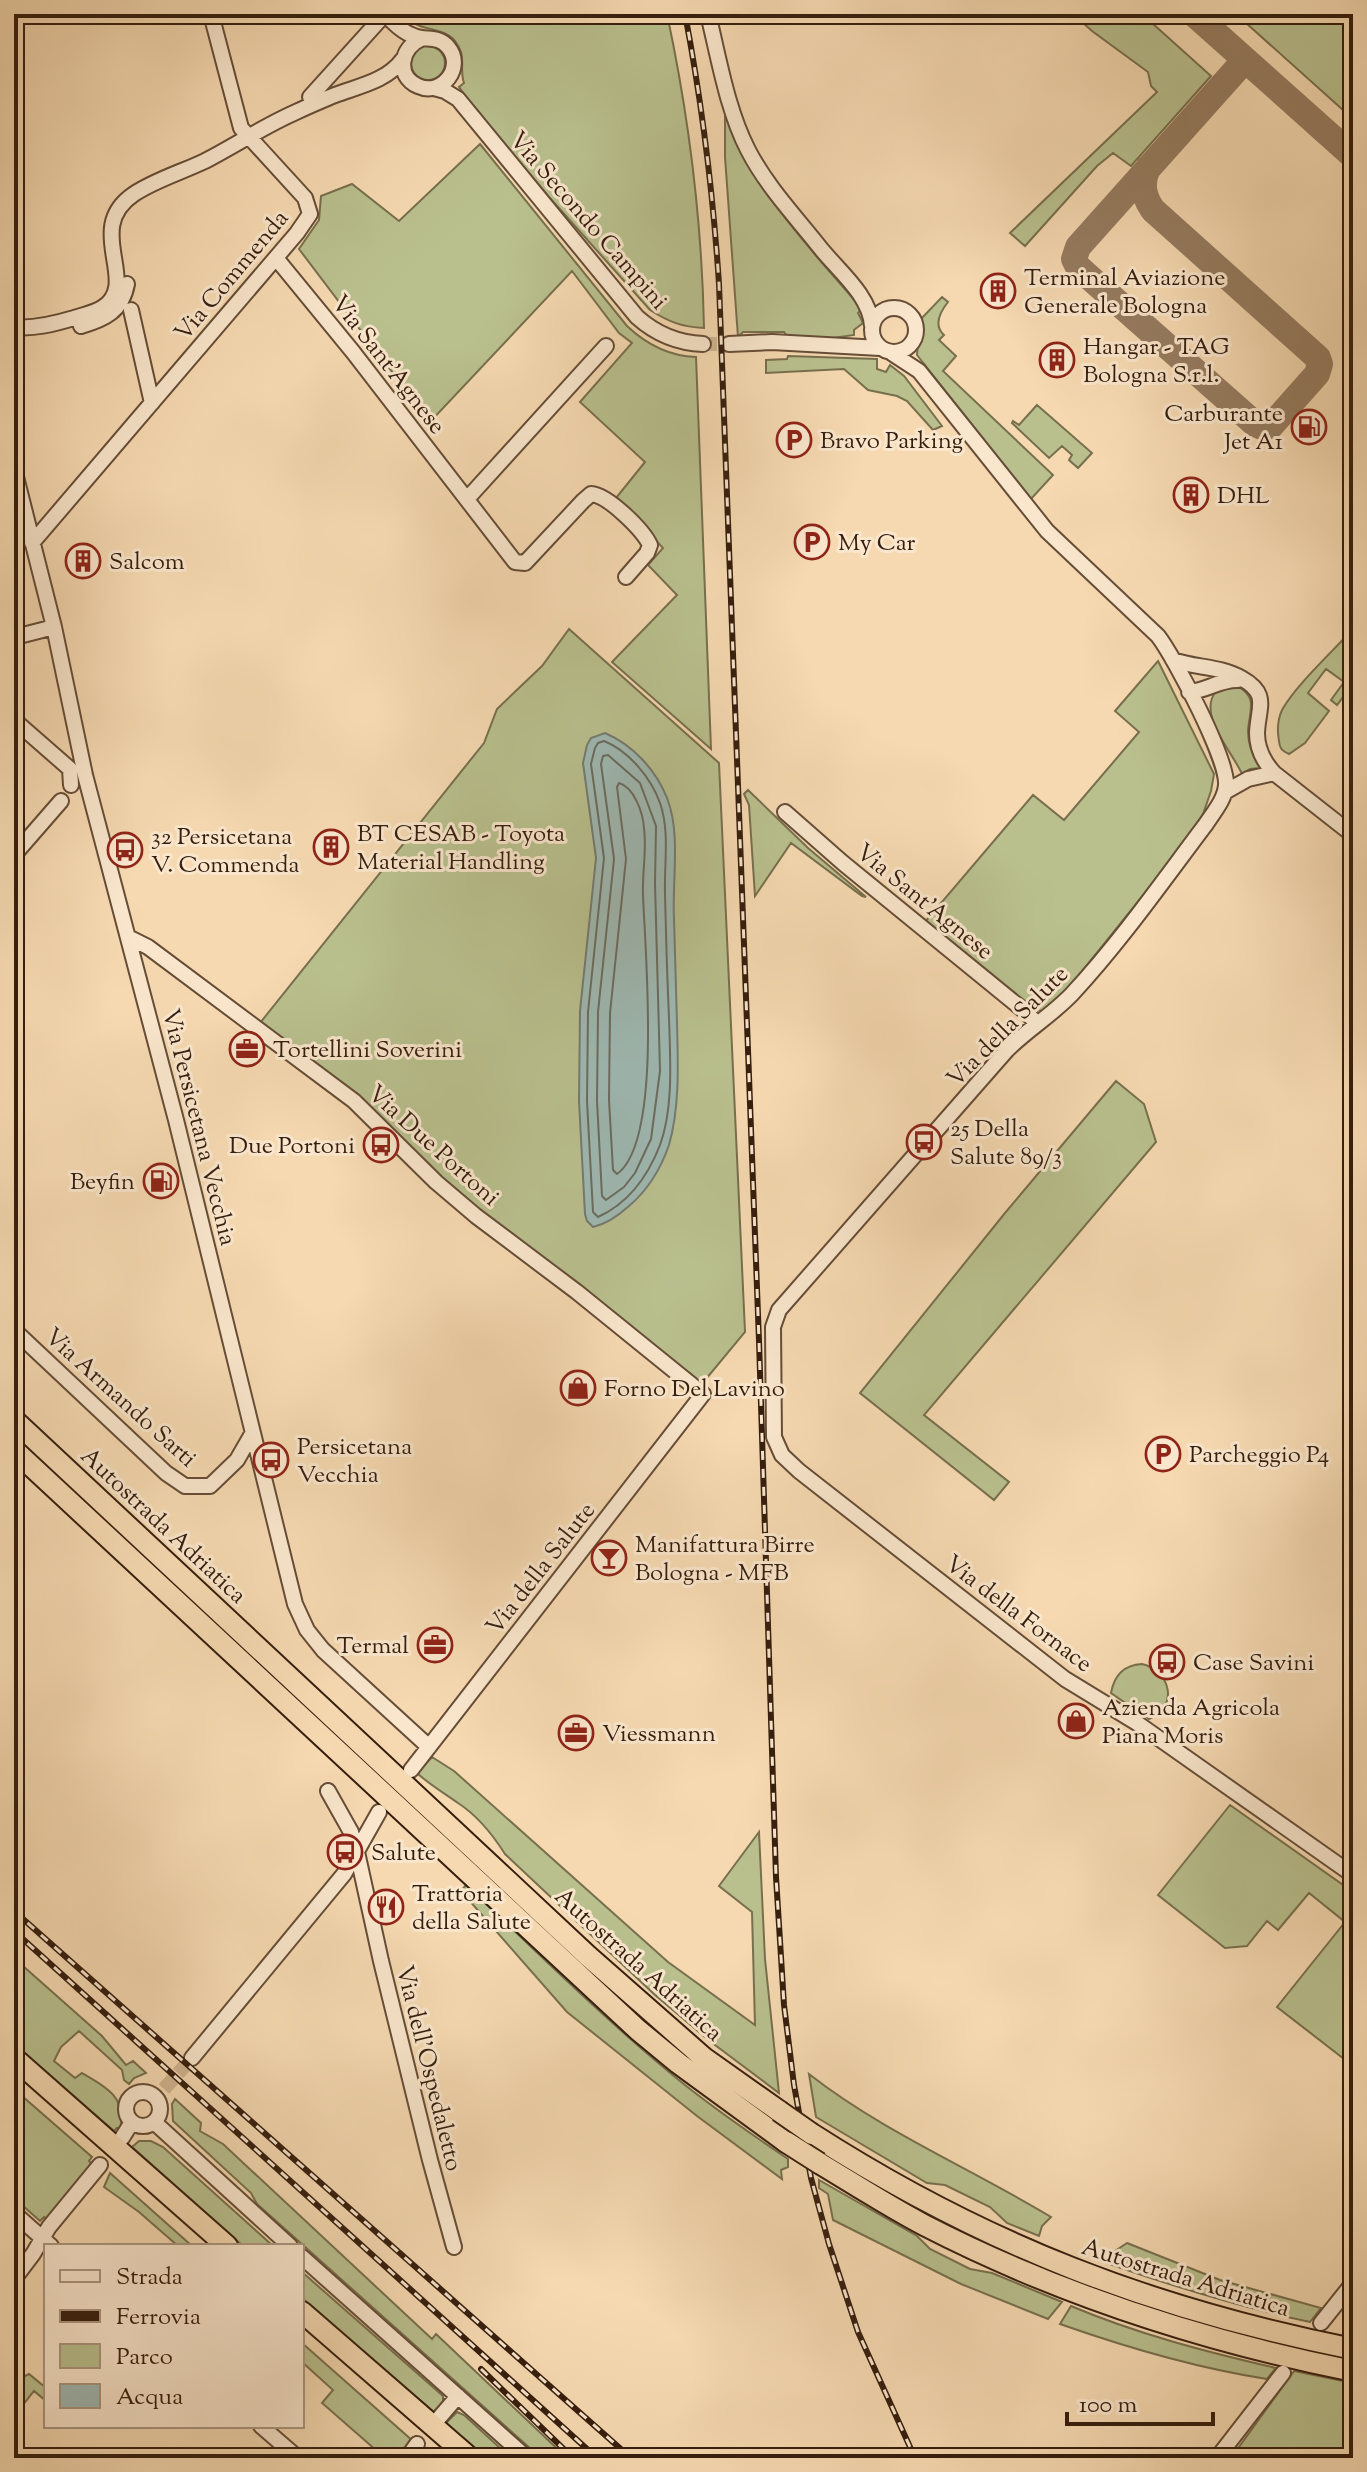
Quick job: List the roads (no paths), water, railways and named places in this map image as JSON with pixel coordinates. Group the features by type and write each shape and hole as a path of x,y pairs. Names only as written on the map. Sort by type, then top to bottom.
{"highway":[{"name":"Autostrada Adriatica","path":"14,1420 588,1956 693,2049 812,2134 930,2204 1054,2262 1206,2315 1353,2349"},
{"name":"Autostrada Adriatica","path":"14,1450 638,2030 786,2142 921,2223 1052,2284 1186,2331 1288,2358 1353,2371"},
{"path":"14,2058 225,2244"},
{"path":"14,2075 206,2244"},
{"path":"304,2314 463,2456"},
{"path":"304,2330 463,2456"}],"street":[{"path":"211,14 238,121 249,137"},
{"path":"310,97 385,14 400,29 421,39 435,39 448,47 454,61 453,85 458,99"},
{"path":"708,14 731,106 749,152 775,190 858,293 872,316 872,330 885,350 919,371"},
{"path":"400,29 404,72 412,83"},
{"path":"14,327 42,326 104,307 118,286 110,235 113,219 136,193 206,160 290,114 379,79 394,70 410,46 421,39"},
{"path":"379,79 396,78 426,89 434,88 447,81 454,68"},
{"name":"Via Secondo Campini","path":"434,88 458,99 637,317 669,337 703,344"},
{"name":"Via Commenda","path":"32,543 276,258 310,214 309,205 298,190 249,137"},
{"path":"14,337 34,336 83,325 110,315 122,300 127,283 120,236 125,218 137,203 206,160"},
{"name":"Via Sant'Agnese","path":"276,258 331,324 511,557 520,564 525,563 587,497 600,495 646,537 650,545 626,577"},
{"path":"858,293 887,309 898,309 909,314 915,326 912,350 919,371 1029,512 1164,643 1222,760 1226,775 1225,792"},
{"path":"849,345 872,330 877,316 887,309"},
{"name":"Via Commenda","path":"131,310 152,403"},
{"path":"729,344 849,345 904,350 914,340"},
{"path":"467,499 606,346"},
{"name":"Via Persicetana Vecchia","path":"14,469 54,627 85,775 130,938 295,1604 307,1630 323,1650 429,1747"},
{"path":"14,641 19,636 54,627"},
{"path":"1173,660 1233,674 1250,684 1262,702 1257,732 1265,762 1274,773 1353,835"},
{"path":"1188,690 1194,678 1221,672"},
{"path":"1188,690 1203,691 1233,679 1250,684"},
{"path":"14,720 70,769 71,785"},
{"path":"1225,792 1248,779 1274,773"},
{"path":"14,855 71,785 85,775"},
{"name":"Via della Salute","path":"775,1317 1007,1050 1062,1004 1093,969 1206,824 1225,792"},
{"path":"61,801 73,793 91,799"},
{"name":"Via Sant'Agnese","path":"785,812 1037,1024"},
{"name":"Via Due Portoni","path":"130,938 148,947 354,1101 436,1182 476,1216 577,1292 703,1394"},
{"name":"Via della Fornace","path":"775,1317 772,1341 774,1437 788,1461 1065,1679 1125,1715 1353,1875"},
{"name":"Via Armando Sarti","path":"14,1330 166,1473 185,1486 210,1486 239,1457 252,1433"},
{"name":"Via della Salute","path":"411,1770 703,1394"},
{"path":"239,1457 257,1456"},
{"path":"328,1791 351,1832 357,1852"},
{"path":"192,2058 337,1884 379,1812"},
{"name":"Via dell'Ospedaletto","path":"357,1852 381,1961 454,2247"},
{"path":"145,2093 159,2093 160,2112 154,2122 141,2126 132,2122 127,2113 131,2098 145,2093"},
{"path":"122,2138 132,2122"},
{"path":"154,2122 288,2244"},
{"path":"14,2213 47,2242 100,2165"},
{"path":"14,2279 44,2245"},
{"path":"304,2259 527,2458"},
{"path":"1321,2323 1353,2283"},
{"path":"1217,2458 1283,2373"},
{"path":"439,2418 458,2396"},
{"path":"263,2428 298,2458"},
{"path":"407,2458 417,2444"}],"water":[{"path":"605,733 634,751 650,768 667,798 674,826 678,1084 673,1130 658,1170 629,1206 612,1219 593,1227 585,1214 579,1101 580,1011 596,858 583,763 591,738"}],"tunnel":[{"path":"703,344 729,344"},
{"path":"164,2089 192,2058"}],"railway":[{"path":"685,14 706,148 719,284 776,1877 784,2005 794,2085 811,2178 829,2244 858,2332 915,2458"},
{"path":"14,1911 631,2458"},
{"path":"14,1931 597,2458"},
{"path":"481,2369 573,2458"}],"place":[{"name":"Terminal Aviazione Generale Bologna","path":"998,291"},
{"name":"Hangar - TAG Bologna S.r.l.","path":"1057,360"},
{"name":"Carburante Jet A1","path":"1309,427"},
{"name":"Bravo Parking","path":"794,440"},
{"name":"DHL","path":"1191,495"},
{"name":"My Car","path":"812,542"},
{"name":"Salcom","path":"83,561"},
{"name":"BT CESAB - Toyota Material Handling","path":"331,847"},
{"name":"32 Persicetana V. Commenda","path":"125,850"},
{"name":"Tortellini Soverini","path":"247,1049"},
{"name":"25 Della Salute 89/3","path":"924,1142"},
{"name":"Due Portoni","path":"381,1145"},
{"name":"Beyfin","path":"161,1181"},
{"name":"Forno Del Lavino","path":"578,1388"},
{"name":"Parcheggio P4","path":"1163,1454"},
{"name":"Persicetana Vecchia","path":"271,1460"},
{"name":"Manifattura Birre Bologna - MFB","path":"609,1558"},
{"name":"Termal","path":"435,1645"},
{"name":"Case Savini","path":"1167,1662"},
{"name":"Azienda Agricola Piana Moris","path":"1076,1721"},
{"name":"Viessmann","path":"576,1733"},
{"name":"Salute","path":"345,1852"},
{"name":"Trattoria della Salute","path":"386,1907"}]}
